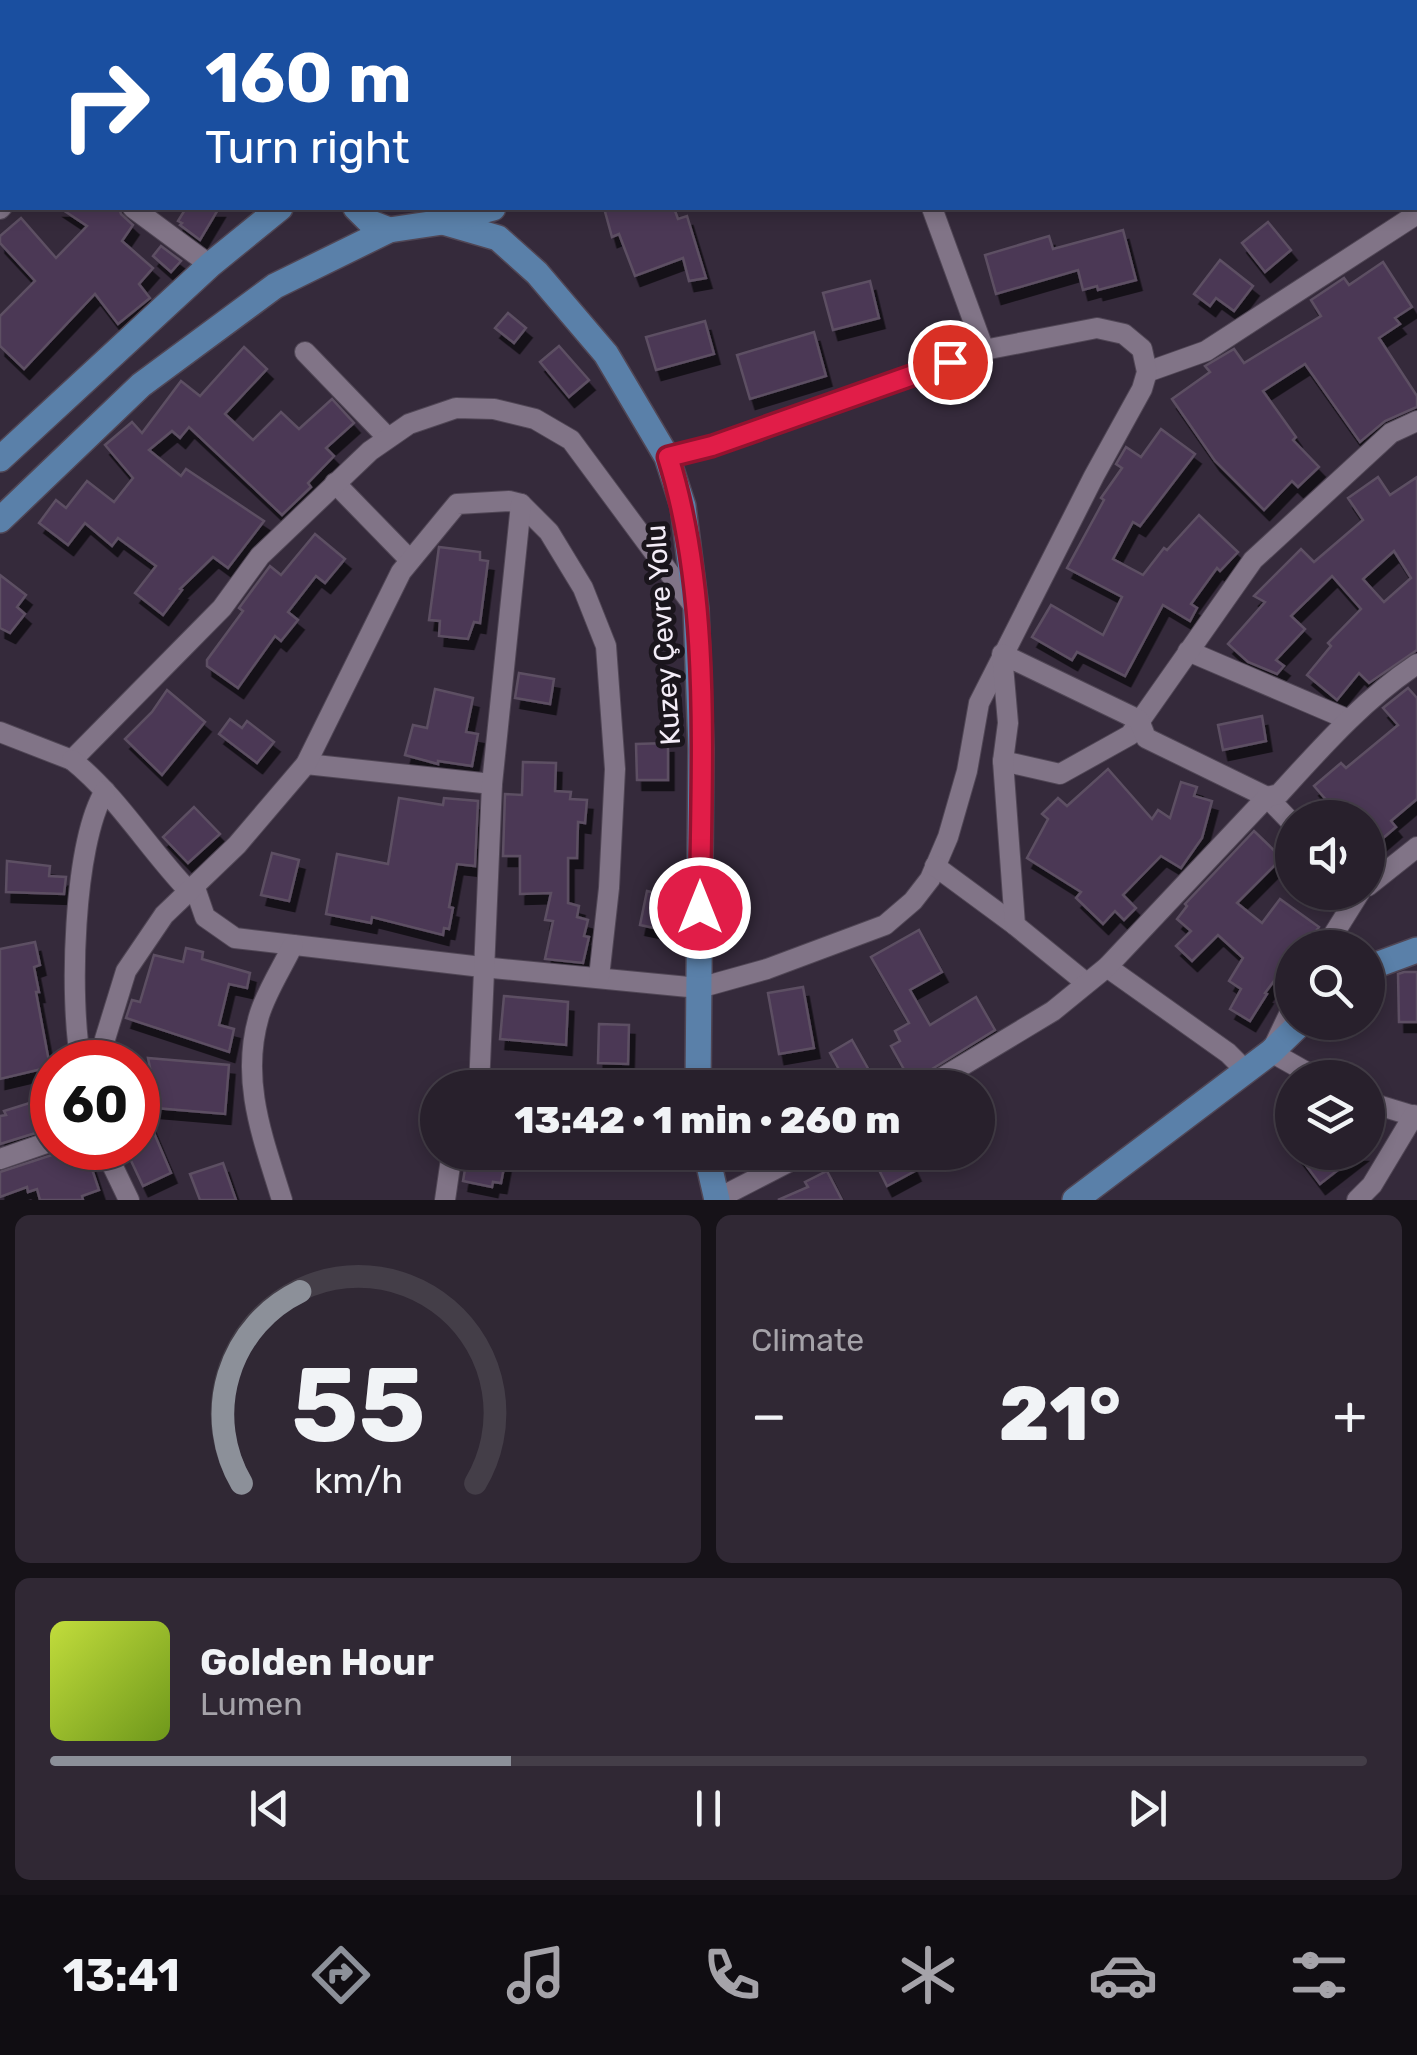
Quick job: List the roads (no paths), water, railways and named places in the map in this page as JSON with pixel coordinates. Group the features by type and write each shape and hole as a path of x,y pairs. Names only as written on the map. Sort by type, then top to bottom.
{"main road":[{"path":"0,459 210,265 278,210"},
{"path":"358,210 372,223 389,230"},
{"path":"0,520 141,384 286,279 389,230 481,210"},
{"name":"Kuzey Çevre Yolu","path":"450,215 498,238 537,273 606,354 668,457 684,506 696,608 701,749 698,1070"},
{"path":"1385,962 1417,950"},
{"path":"1074,1200 1283,1040"},
{"path":"710,1170 717,1200"}],"street":[{"path":"136,210 210,265"},
{"path":"933,210 984,350"},
{"path":"1147,372 1206,351 1417,214"},
{"path":"195,888 205,917 235,938 700,988 767,969 885,926 913,901 948,837 967,771 978,703 1142,389 1147,372 1142,349 1124,334 1098,328 984,350 712,446 668,457"},
{"path":"306,352 388,438"},
{"path":"72,760 222,608 260,556 336,484 409,424 456,408 494,409 535,419 571,440 696,608"},
{"path":"1003,761 1060,774 1130,734 1253,560 1391,433 1417,421"},
{"path":"336,484 410,560"},
{"path":"105,1040 126,971 164,915 266,813 306,764 410,560 457,504 521,504 549,532 583,588 606,646 616,769 600,976"},
{"path":"479,1070 492,784 521,504"},
{"path":"1188,651 1347,719"},
{"path":"1002,654 1138,720 1146,738 1267,797 1275,805"},
{"path":"1002,654 1008,722 1003,761 1015,925"},
{"path":"954,1070 1054,1011 1107,967 1267,797 1279,794 1347,719 1389,682 1417,664"},
{"path":"0,732 72,760 105,791 156,857 187,889 195,888"},
{"path":"306,764 492,784"},
{"path":"80,1040 76,983 78,916 90,825 105,791"},
{"path":"1385,872 1417,847"},
{"path":"935,866 1085,982"},
{"path":"282,1200 260,1128 249,1065 260,1013 293,945"},
{"path":"1107,967 1228,1053 1246,1071"},
{"path":"1277,1040 1271,1052 1285,1060"},
{"path":"1357,1200 1372,1184 1415,1116 1385,1107"},
{"path":"0,1159 30,1149"},
{"path":"115,1170 129,1200"},
{"path":"445,1200 449,1170"},
{"path":"717,1200 774,1170"}]}
